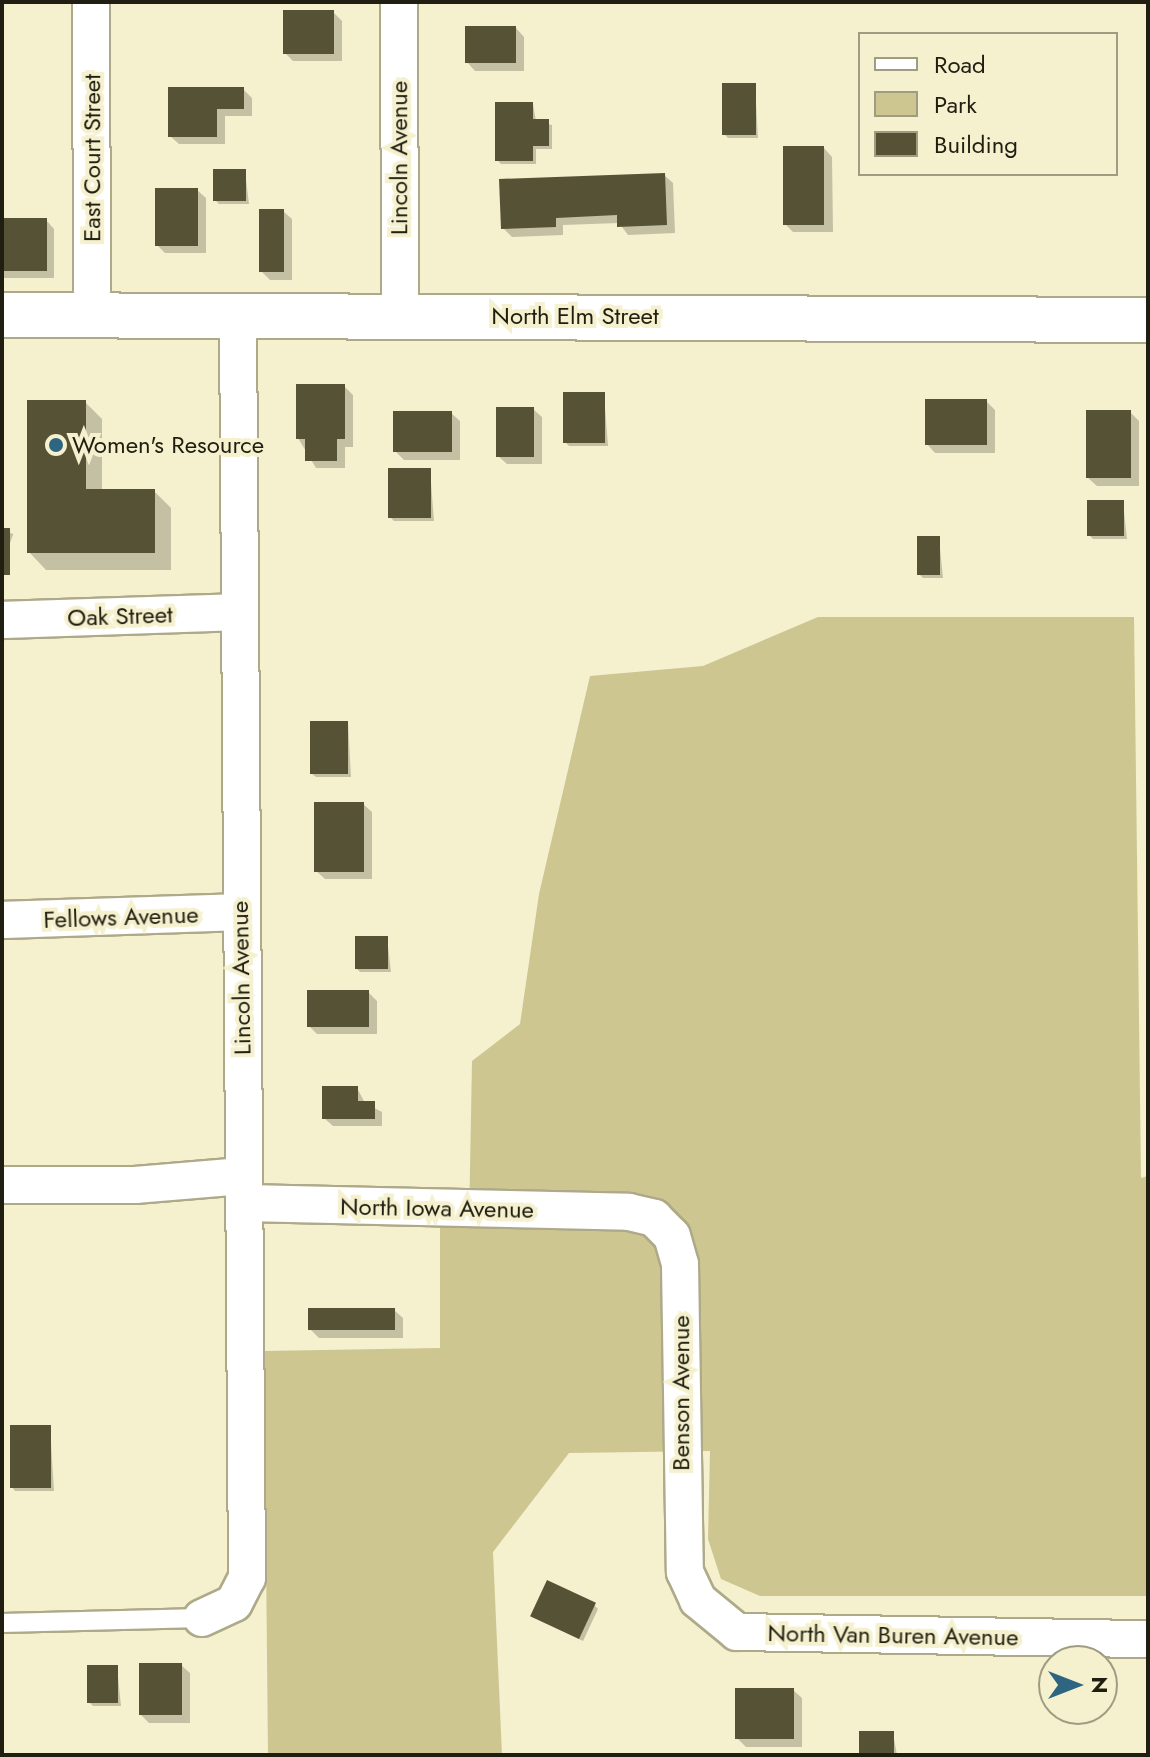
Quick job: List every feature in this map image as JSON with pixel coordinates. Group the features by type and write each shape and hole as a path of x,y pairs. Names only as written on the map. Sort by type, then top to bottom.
{"main road":[{"name":"North Elm Street","path":"2,315 1148,320"}],"street":[{"name":"East Court Street","path":"91,2 92,315"},
{"name":"Lincoln Avenue","path":"399,2 400,315"},
{"name":"Lincoln Avenue","path":"202,1618 234,1603 247,1578 238,314"},
{"name":"Oak Street","path":"2,620 239,612"},
{"name":"Fellows Avenue","path":"2,920 240,912"},
{"name":"North Iowa Avenue","path":"2,1185 135,1185 629,1212"},
{"name":"Benson Avenue","path":"629,1212 654,1218 672,1236 680,1264 681,1541 685,1572 698,1600"},
{"name":"North Van Buren Avenue","path":"698,1600 737,1632 1148,1639"}],"lane":[{"path":"2,1623 202,1618"}],"green space":[{"path":"818,617 1134,617 1141,1178 1148,1176 1148,1596 760,1596 721,1579 708,1539 710,1451 569,1453 493,1552 502,1755 268,1755 264,1351 440,1348 440,1227 469,1224 472,1061 520,1024 539,894 590,676 703,666"}],"building":[{"path":"283,10 334,10 334,54 283,54"},
{"path":"465,26 516,26 516,63 465,63"},
{"path":"722,83 756,83 756,135 722,135"},
{"path":"168,87 244,87 244,109 217,109 217,137 168,137"},
{"path":"495,102 533,102 533,119 549,119 549,146 533,146 533,161 495,161"},
{"path":"783,146 824,146 824,225 783,225"},
{"path":"213,169 246,169 246,201 213,201"},
{"path":"665,173 667,225 617,227 617,215 556,218 556,227 501,229 499,179"},
{"path":"155,188 198,188 198,246 155,246"},
{"path":"259,209 284,209 284,272 259,272"},
{"path":"2,218 47,218 47,271 2,271"},
{"path":"296,384 345,384 345,439 337,439 337,461 305,461 305,439 296,439"},
{"path":"563,392 605,392 605,443 563,443"},
{"path":"925,399 987,399 987,445 925,445"},
{"name":"Women's Resource","path":"27,400 86,400 86,489 155,489 155,553 27,553"},
{"path":"496,407 534,407 534,457 496,457"},
{"path":"1086,410 1131,410 1131,478 1086,478"},
{"path":"393,411 452,411 452,452 393,452"},
{"path":"388,468 431,468 431,518 388,518"},
{"path":"1087,500 1124,500 1124,536 1087,536"},
{"path":"2,528 10,528 10,575 2,575"},
{"path":"917,536 940,536 940,575 917,575"},
{"path":"310,721 348,721 348,774 310,774"},
{"path":"314,802 364,802 364,872 314,872"},
{"path":"355,936 388,936 388,969 355,969"},
{"path":"307,990 369,990 369,1027 307,1027"},
{"path":"322,1086 358,1086 358,1101 375,1101 375,1119 322,1119"},
{"path":"308,1308 395,1308 395,1330 308,1330"},
{"path":"10,1425 51,1425 51,1488 10,1488"},
{"path":"547,1580 596,1603 579,1639 530,1616"},
{"path":"139,1663 182,1663 182,1715 139,1715"},
{"path":"87,1665 118,1665 118,1703 87,1703"},
{"path":"735,1688 794,1688 794,1739 735,1739"},
{"path":"859,1731 894,1731 894,1755 859,1755"}],"place":[{"name":"Women's Resource","path":"56,445"}]}
